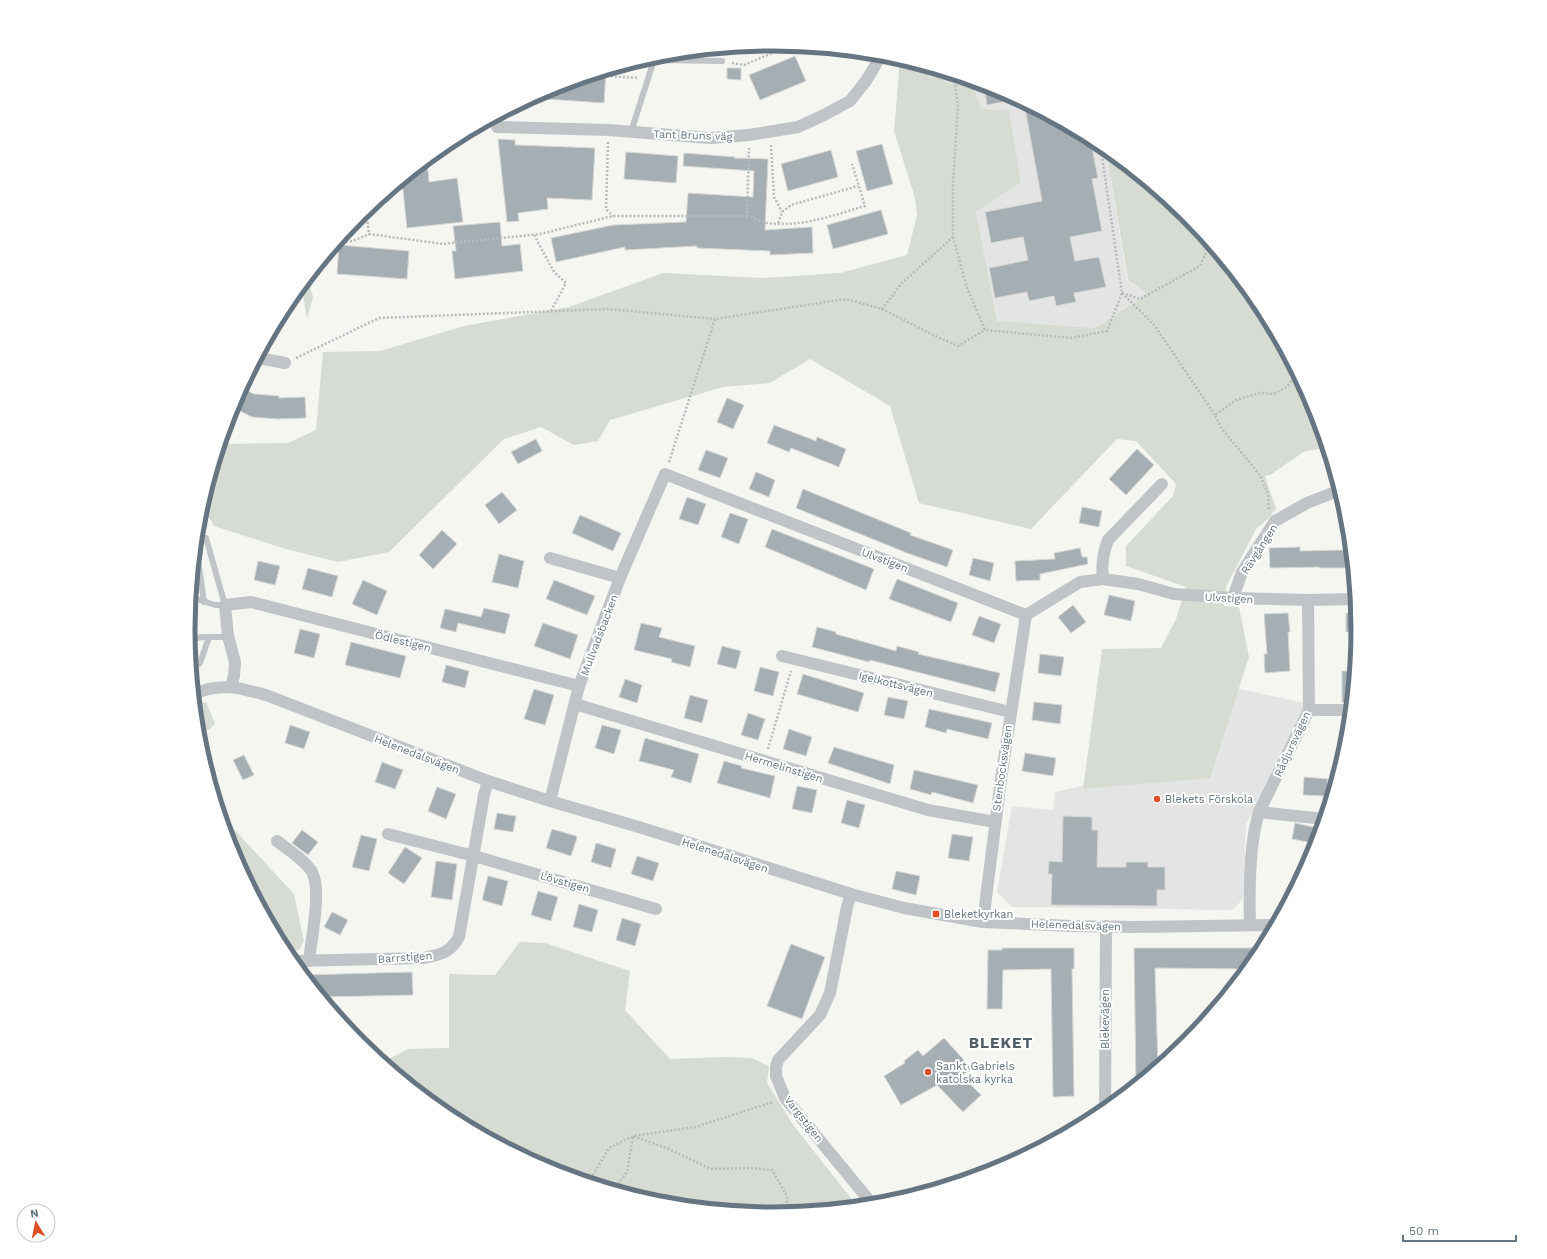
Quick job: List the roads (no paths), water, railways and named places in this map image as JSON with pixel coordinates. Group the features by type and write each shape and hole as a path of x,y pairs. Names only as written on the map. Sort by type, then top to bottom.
{"street":[{"name":"Tant Bruns väg","path":"497,122 710,138 771,132 798,127 850,101 866,81 877,61"},
{"path":"263,359 285,363"},
{"name":"Mullvadsbacken","path":"550,801 579,686 620,578 665,474"},
{"name":"Ulvstigen","path":"665,474 1026,614 1080,582 1103,579 1138,584 1174,594 1233,598 1308,600 1351,599"},
{"path":"1103,579 1102,569 1104,552 1108,540 1162,484"},
{"name":"Rävgången","path":"1233,598 1242,572 1275,521 1307,503 1335,492"},
{"path":"550,558 620,578"},
{"name":"Rådjursvägen","path":"1259,812 1309,710 1308,600"},
{"name":"Ödlestigen","path":"225,605 251,602 579,686"},
{"path":"225,605 228,636 235,662 232,687"},
{"name":"Stenbocksvägen","path":"983,922 1010,712 1026,614"},
{"name":"Igelkottsvägen","path":"782,656 1010,712"},
{"name":"Helenedalsvägen","path":"199,692 232,687 266,695 488,781 851,894 904,908 983,922 1134,927 1270,925"},
{"name":"Hermelinstigen","path":"575,704 928,810 995,822"},
{"path":"1309,710 1346,710"},
{"name":"Barrstigen","path":"299,961 424,958 442,954 454,946 459,937 484,795 488,781"},
{"path":"1250,925 1254,827 1259,812 1320,818"},
{"path":"388,834 474,856"},
{"path":"277,841 307,865 312,872 316,898 309,961"},
{"name":"Lövstigen","path":"474,856 656,909"},
{"name":"Vargstigen","path":"851,894 847,907 830,993 820,1014 778,1060 776,1076 785,1098 869,1200"},
{"name":"Blekevägen","path":"1105,1104 1106,926"}],"lane":[{"path":"673,60 722,60"},
{"path":"631,132 653,64"},
{"path":"196,599 215,606 225,605 206,538"},
{"path":"199,566 204,602"},
{"path":"195,637 217,638 228,636"},
{"path":"196,667 200,664 209,637"}],"place":[{"name":"Blekets Förskola","path":"1157,799"},
{"name":"Bleketkyrkan","path":"936,914"},
{"name":"Sankt Gabriels katolska kyrka","path":"928,1072"}],"district":[{"name":"BLEKET","path":"1001,1043"}]}
